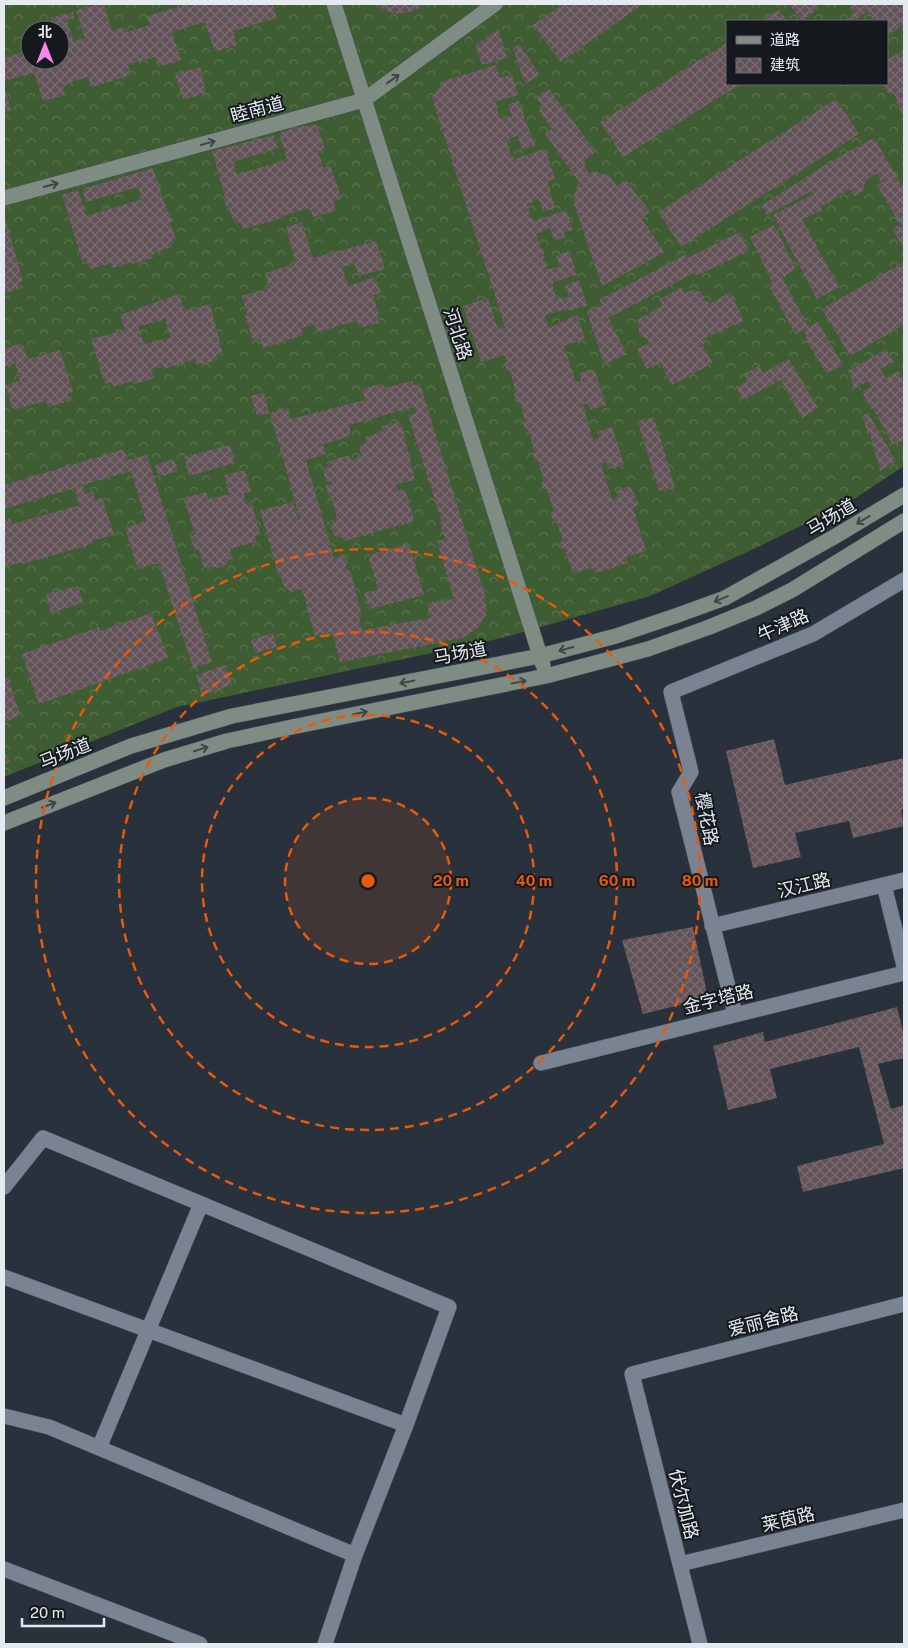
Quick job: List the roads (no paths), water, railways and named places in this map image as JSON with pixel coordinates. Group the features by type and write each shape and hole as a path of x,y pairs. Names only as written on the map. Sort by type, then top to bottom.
{"main road":[{"name":"河北路","path":"334,4 546,676"},
{"name":"睦南道","path":"4,198 364,100 496,4"},
{"name":"马场道","path":"4,798 131,746 232,716 540,656 616,636 725,598 826,542 904,495"},
{"path":"4,823 164,760 227,742 287,728 546,676 648,650 756,608 792,590 904,521"}],"street":[{"name":"牛津路","path":"671,692 813,634 904,580"},
{"name":"樱花路","path":"671,692 691,772 680,792 735,1014"},
{"name":"汉江路","path":"712,926 904,880"},
{"path":"884,885 904,966"},
{"name":"金字塔路","path":"541,1063 904,973"},
{"path":"4,1187 43,1138 449,1307 406,1425 355,1555 325,1644"},
{"path":"99,1448 201,1204"},
{"path":"4,1277 406,1425"},
{"name":"爱丽舍路","path":"632,1374 904,1304"},
{"name":"伏尔加路","path":"632,1374 700,1644"},
{"path":"4,1416 49,1427 355,1555"},
{"name":"莱茵路","path":"680,1564 904,1510"},
{"path":"4,1569 200,1644"}]}
